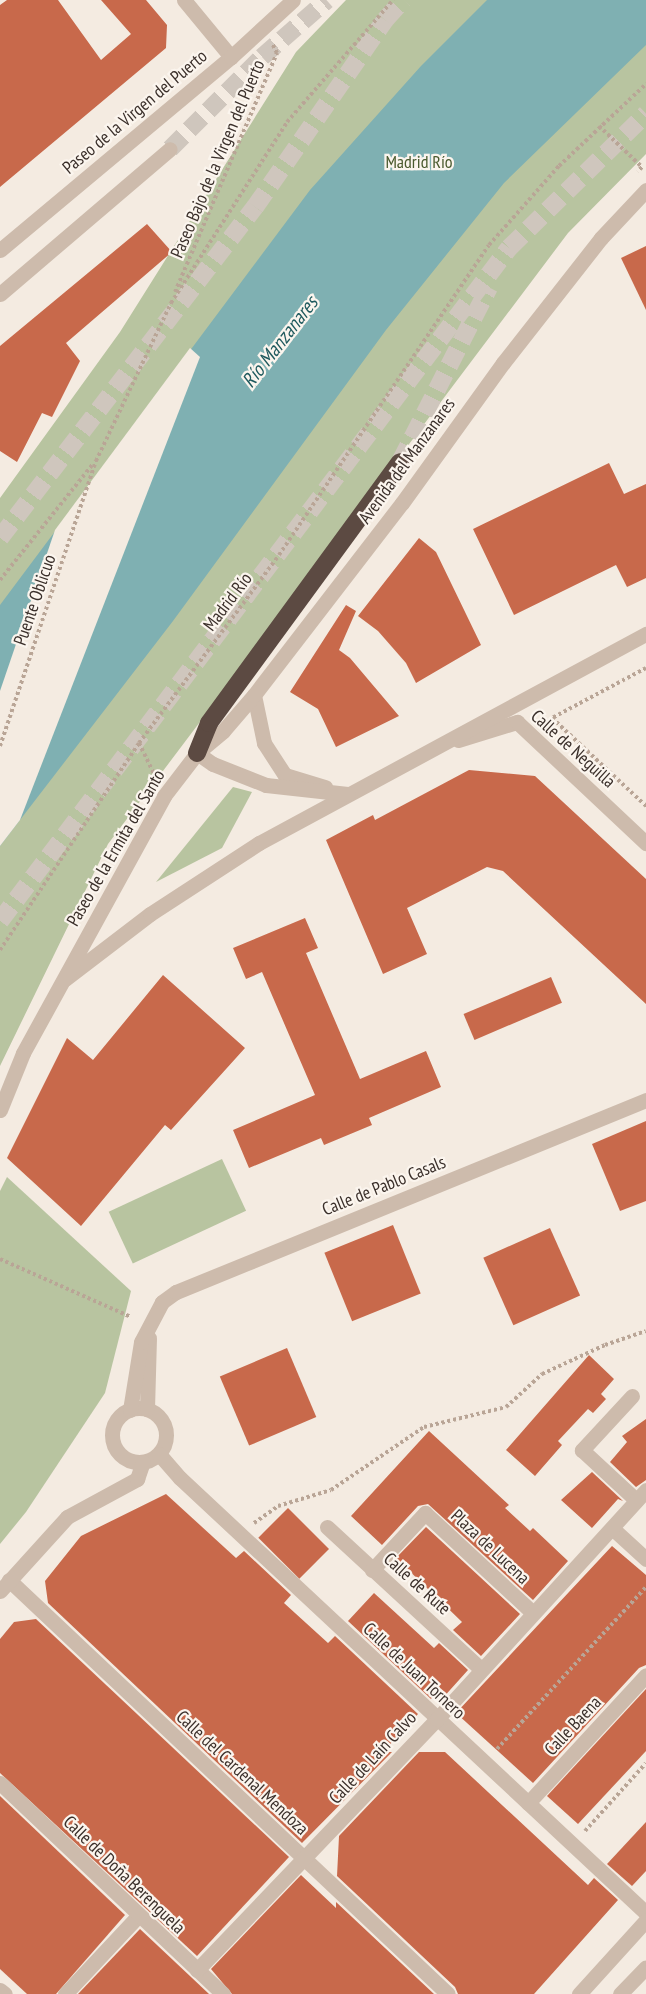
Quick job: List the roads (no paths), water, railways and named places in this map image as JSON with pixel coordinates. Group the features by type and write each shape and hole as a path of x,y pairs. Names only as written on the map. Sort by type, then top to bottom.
{"highway":[{"path":"197,753 209,723 400,462"}],"street":[{"path":"184,0 231,57"},
{"name":"Paseo de la Virgen del Puerto","path":"0,250 231,57 293,0"},
{"path":"0,294 170,149"},
{"name":"Avenida del Manzanares","path":"197,753 223,731 254,695 510,354 602,238 646,190"},
{"name":"Paseo de la Ermita del Santo","path":"65,979 150,914 249,849 427,750 646,634"},
{"path":"254,695 264,743 285,775 348,794"},
{"name":"Calle de Neguilla","path":"427,750 517,722 646,843"},
{"path":"197,753 213,764 266,785 348,794"},
{"name":"Paseo de la Ermita del Santo","path":"0,1110 23,1053 164,796 197,753"},
{"name":"Calle de Pablo Casals","path":"130,1410 141,1342 162,1302 176,1292 646,1100"},
{"path":"147,1409 149,1323"},
{"path":"632,1396 582,1450 641,1495"},
{"path":"147,1409 156,1413 166,1428 164,1446 159,1454 142,1462 126,1458 112,1437 116,1420 130,1410 147,1409"},
{"name":"Calle de Juan Tornero","path":"159,1454 238,1533 646,1913"},
{"path":"4,1586 67,1516 137,1479 142,1462"},
{"name":"Calle de Laín Calvo","path":"197,1970 437,1719 641,1495"},
{"name":"Plaza de Lucena","path":"372,1570 425,1513 533,1613"},
{"name":"Calle de Rute","path":"327,1527 481,1669"},
{"path":"612,1528 646,1559"},
{"name":"Calle del Cardenal Mendoza","path":"4,1586 305,1858 448,1994"},
{"name":"Calle Baena","path":"528,1803 646,1675"},
{"name":"Calle de Doña Berenguela","path":"0,1783 223,1994"},
{"path":"65,1994 138,1916"},
{"path":"579,1994 646,1920"},
{"path":"621,1994 646,1967"},
{"path":"0,1990 4,1994"}],"water":[{"name":"Río Manzanares","path":"487,0 646,0 646,45 504,183 386,330 173,621 0,846 0,605 310,190 421,66"}],"tunnel":[{"path":"170,149 262,57 327,0"},
{"path":"0,538 255,207 385,20 403,0"},
{"path":"0,921 509,248 646,114"},
{"path":"400,462 489,287"}],"park label":[{"name":"Madrid Río","path":"419,162"}]}
